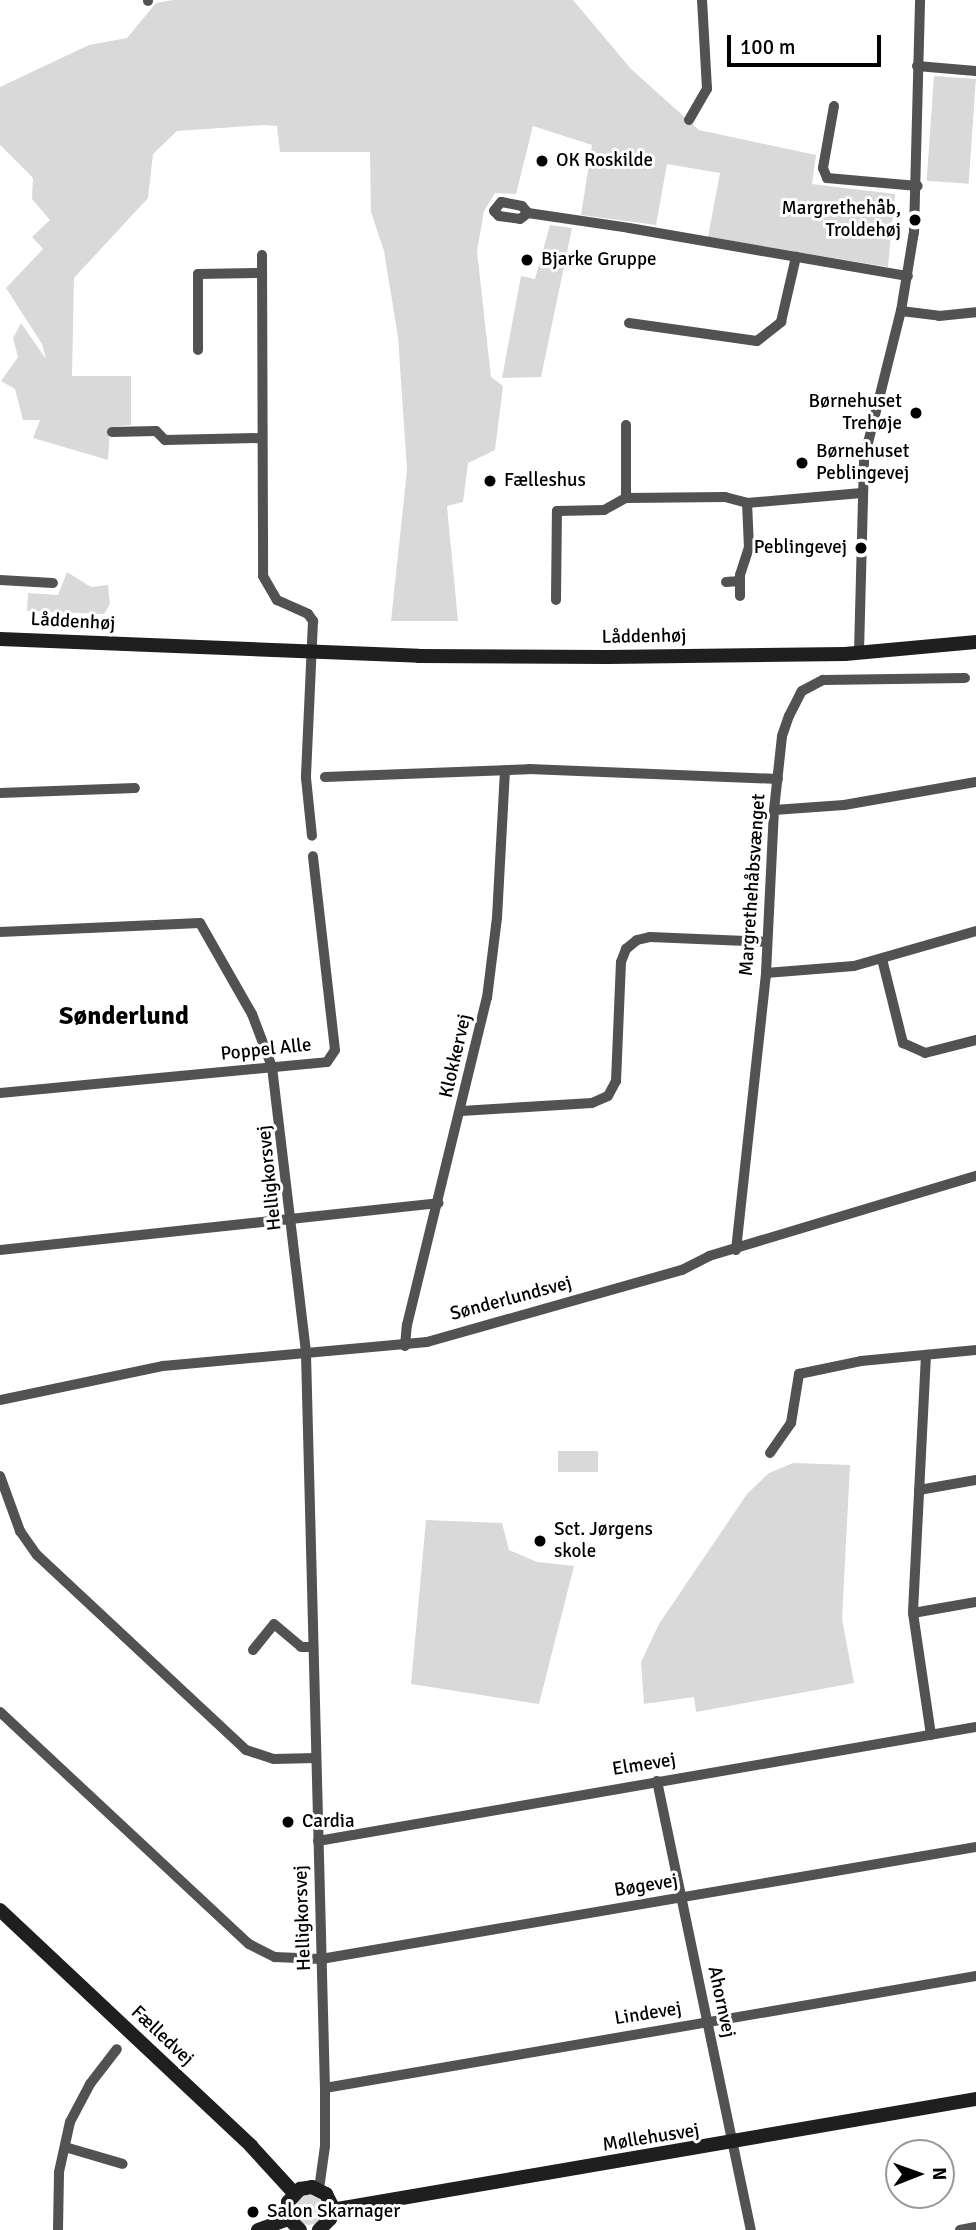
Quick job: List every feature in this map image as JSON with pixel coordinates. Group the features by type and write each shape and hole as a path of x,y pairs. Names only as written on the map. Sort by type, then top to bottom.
{"street":[{"path":"689,120 706,89 702,0"},
{"path":"859,652 862,493 868,434 901,312 908,276 918,186 917,66 920,0"},
{"path":"917,66 976,71"},
{"path":"834,106 823,168 827,178 918,186"},
{"path":"528,213 908,276"},
{"path":"262,255 263,576 277,600 312,618 306,778 312,836"},
{"path":"629,323 757,341 781,322 796,257"},
{"path":"198,350 198,274 262,274"},
{"path":"901,312 939,316 976,312"},
{"path":"626,425 626,498"},
{"path":"112,432 156,431 165,440 262,438"},
{"path":"556,600 557,511 604,510 626,498 725,497 747,503 862,493"},
{"path":"740,596 740,581 749,548 747,503"},
{"path":"0,580 53,583"},
{"path":"726,582 740,581"},
{"name":"Låddenhøj","path":"0,639 312,652 608,657 859,652 976,642"},
{"name":"Margrethehåbsvænget","path":"736,1250 766,973 774,810 782,736 802,691 811,683 965,678"},
{"path":"325,777 505,770 778,779"},
{"name":"Klokkervej","path":"405,1346 407,1325 461,1111 491,972 505,770"},
{"path":"774,810 844,805 976,782"},
{"path":"0,793 135,788"},
{"name":"Poppel Alle","path":"0,1093 327,1062 335,1050 313,856"},
{"name":"Helligkorsvej","path":"0,932 200,923 252,1014 272,1067 306,1354 325,2088 325,2146 318,2189"},
{"path":"766,973 837,969 882,959 976,931"},
{"path":"461,1111 592,1104 608,1096 616,1081 621,962 626,949 637,940 650,937 767,942"},
{"path":"882,959 903,1043 925,1052 976,1040"},
{"name":"Sønderlundsvej","path":"0,1400 137,1370 405,1346 537,1314 565,1301 682,1270 709,1256 976,1176"},
{"path":"0,1250 438,1203"},
{"path":"770,1453 791,1423 799,1374 862,1361 976,1350"},
{"path":"926,1355 913,1613 931,1735"},
{"path":"0,1476 20,1531 37,1555 246,1749 274,1759 316,1758"},
{"path":"919,1490 976,1480"},
{"path":"913,1613 976,1602"},
{"path":"254,1650 274,1624 300,1647 313,1647"},
{"name":"Bøgevej","path":"0,1713 249,1944 275,1957 321,1959 976,1847"},
{"name":"Elmevej","path":"318,1841 976,1727"},
{"name":"Ahornvej","path":"657,1781 751,2230"},
{"name":"Fælledvej","path":"0,1910 251,2146 294,2193"},
{"name":"Lindevej","path":"325,2088 976,1976"},
{"path":"58,2230 57,2199 70,2122 90,2084 117,2049"},
{"name":"Møllehusvej","path":"332,2210 733,2144 976,2099"},
{"path":"65,2147 123,2164"},
{"path":"258,2230 294,2225 287,2205 294,2193 306,2187 318,2189 329,2197 332,2210 319,2230"},
{"path":"960,2230 976,2227"}],"shaded area":[{"path":"173,0 573,0 631,69 699,130 816,155 812,184 895,194 888,267 708,237 720,173 667,164 656,225 581,215 592,145 533,126 516,194 495,193 484,211 477,251 491,377 503,386 495,450 468,463 463,502 447,506 458,621 391,621 407,470 398,337 384,251 371,212 370,152 280,152 277,126 264,125 177,131 153,154 148,198 74,278 72,376 131,376 131,425 110,427 108,460 33,438 40,420 23,420 15,389 1,381 18,357 13,338 21,323 46,359 42,344 6,288 43,249 32,237 50,220 32,199 33,178 0,145 0,87 89,45 127,38 156,3"},
{"path":"934,76 976,79 969,184 927,181"},
{"path":"550,225 572,228 541,377 502,378 521,276 535,279"},
{"path":"67,572 91,587 108,585 110,604 104,614 27,611 28,593 58,595"},
{"path":"558,1451 598,1451 598,1472 558,1472"},
{"path":"793,1463 850,1465 842,1619 854,1683 696,1712 694,1697 644,1704 641,1662 659,1624 747,1494 769,1473"},
{"path":"426,1520 502,1523 509,1550 537,1562 574,1566 539,1704 411,1684"},
{"path":"309,2195 320,2199 324,2210 320,2221 309,2225 298,2221 294,2210 298,2199"}],"place":[{"name":"OK Roskilde","path":"542,161"},
{"name":"Margrethehåb, Troldehøj","path":"915,220"},
{"name":"Bjarke Gruppe","path":"527,260"},
{"name":"Børnehuset Trehøje","path":"916,413"},
{"name":"Børnehuset Peblingevej","path":"802,463"},
{"name":"Fælleshus","path":"490,481"},
{"name":"Peblingevej","path":"861,548"},
{"name":"Sct. Jørgens skole","path":"540,1541"},
{"name":"Cardia","path":"288,1822"},
{"name":"Salon Skarnager","path":"253,2212"}],"district":[{"name":"Sønderlund","path":"124,1017"}]}
